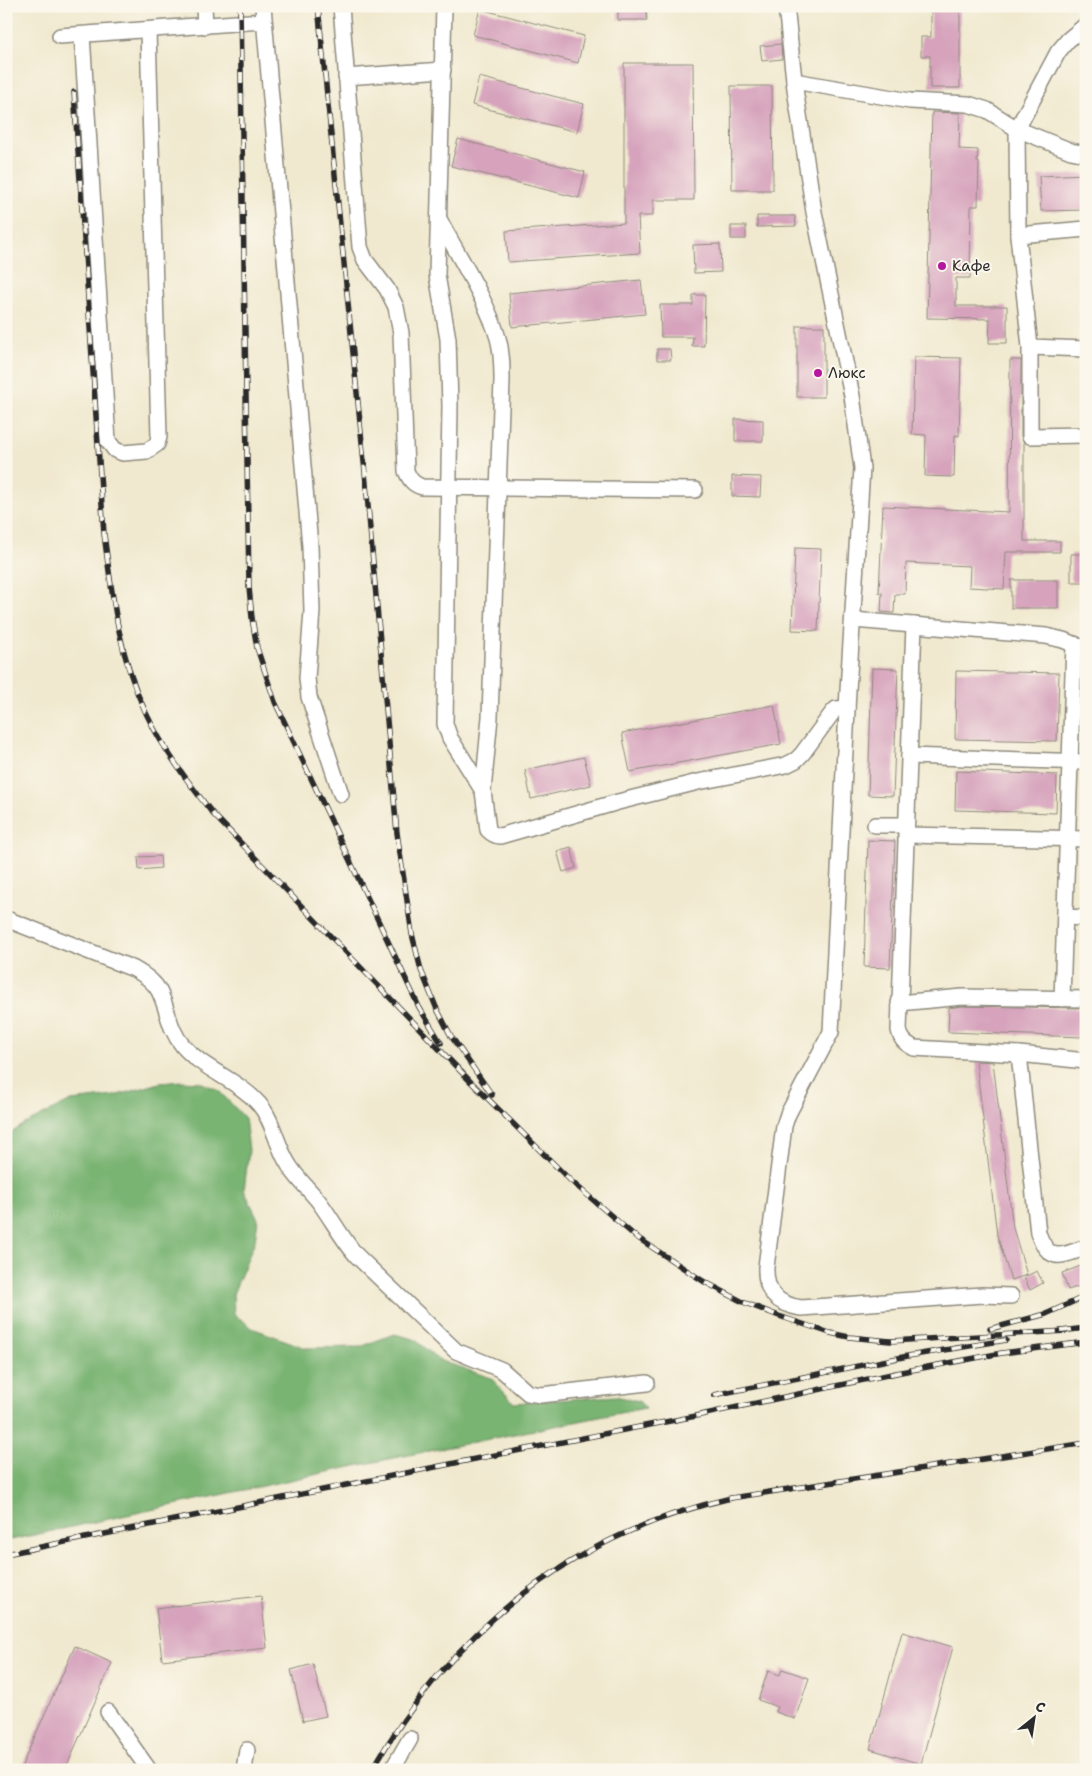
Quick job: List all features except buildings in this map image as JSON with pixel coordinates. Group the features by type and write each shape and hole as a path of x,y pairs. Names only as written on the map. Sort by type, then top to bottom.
{"street":[{"path":"204,6 205,26"},
{"path":"341,6 360,247 365,260 376,273 396,307 401,333 406,471 409,479 422,487 695,490"},
{"path":"444,6 437,275 448,339 450,406 446,724 450,738 483,791"},
{"path":"786,6 794,82 814,212 852,396 860,446 862,494 847,708 831,1032 788,1114 784,1126 766,1267 767,1286 772,1294 785,1304 801,1308 982,1295 1011,1296"},
{"path":"60,36 205,26 263,14 310,546 312,611 307,678 308,688 309,697 341,794"},
{"path":"1086,25 1068,40 1058,52 1017,129 1018,235 1030,347 1030,436 1086,435"},
{"path":"82,35 108,441 115,450 123,452 147,451 157,444 159,437 148,30"},
{"path":"346,77 443,70"},
{"path":"794,82 910,101 968,104 987,110 1017,129 1072,151 1086,154"},
{"path":"438,218 476,288 498,338 502,356 490,717 483,791 488,830 496,836 500,836 627,799 698,782 786,765 796,760 802,754 836,709 847,708"},
{"path":"1018,235 1086,228"},
{"path":"1030,347 1086,349"},
{"path":"853,620 1046,636 1080,647 1070,761 1062,999"},
{"path":"914,625 898,1030 901,1038 906,1044 914,1048 1086,1060"},
{"path":"909,756 1086,762"},
{"path":"875,825 906,830 1086,839"},
{"path":"1065,917 1086,918"},
{"path":"6,919 134,969 148,977 159,990 173,1032 184,1048 250,1095 260,1105 269,1118 285,1159 294,1175 319,1202 346,1244 456,1351 502,1370 528,1393 541,1395 647,1383"},
{"path":"899,1003 962,997 1086,999"},
{"path":"1018,1054 1038,1233 1043,1246 1049,1253 1055,1256 1063,1256 1086,1247"},
{"path":"108,1712 149,1770"},
{"path":"392,1770 410,1739"},
{"path":"244,1770 248,1750"}],"green space":[{"path":"200,1082 218,1090 245,1118 249,1150 244,1190 258,1219 255,1241 233,1294 234,1314 252,1328 306,1348 360,1347 394,1334 414,1339 439,1360 491,1378 514,1403 615,1396 639,1401 645,1408 384,1460 6,1541 6,1136 25,1124 71,1101 114,1096 160,1083"}],"railway":[{"path":"240,6 249,587 257,648 275,702 419,1007 441,1043"},
{"path":"318,6 365,472 397,833 412,934 421,970 436,1007 451,1036 492,1095"},
{"path":"74,92 104,534 118,625 129,670 146,713 177,765 213,814 470,1081 571,1181 635,1236 703,1281 743,1302 779,1316 830,1333 849,1337 890,1341 1066,1331"},
{"path":"990,1329 1046,1314 1086,1296"},
{"path":"1061,1331 1086,1328"},
{"path":"714,1395 908,1356 1006,1340"},
{"path":"6,1554 696,1416 901,1372 1002,1353 1086,1342"},
{"path":"372,1770 404,1719 440,1673 479,1631 522,1595 569,1563 619,1536 673,1514 731,1498 1086,1443"}],"place":[{"name":"Кафе","path":"942,266"},
{"name":"Люкс","path":"818,373"}]}
